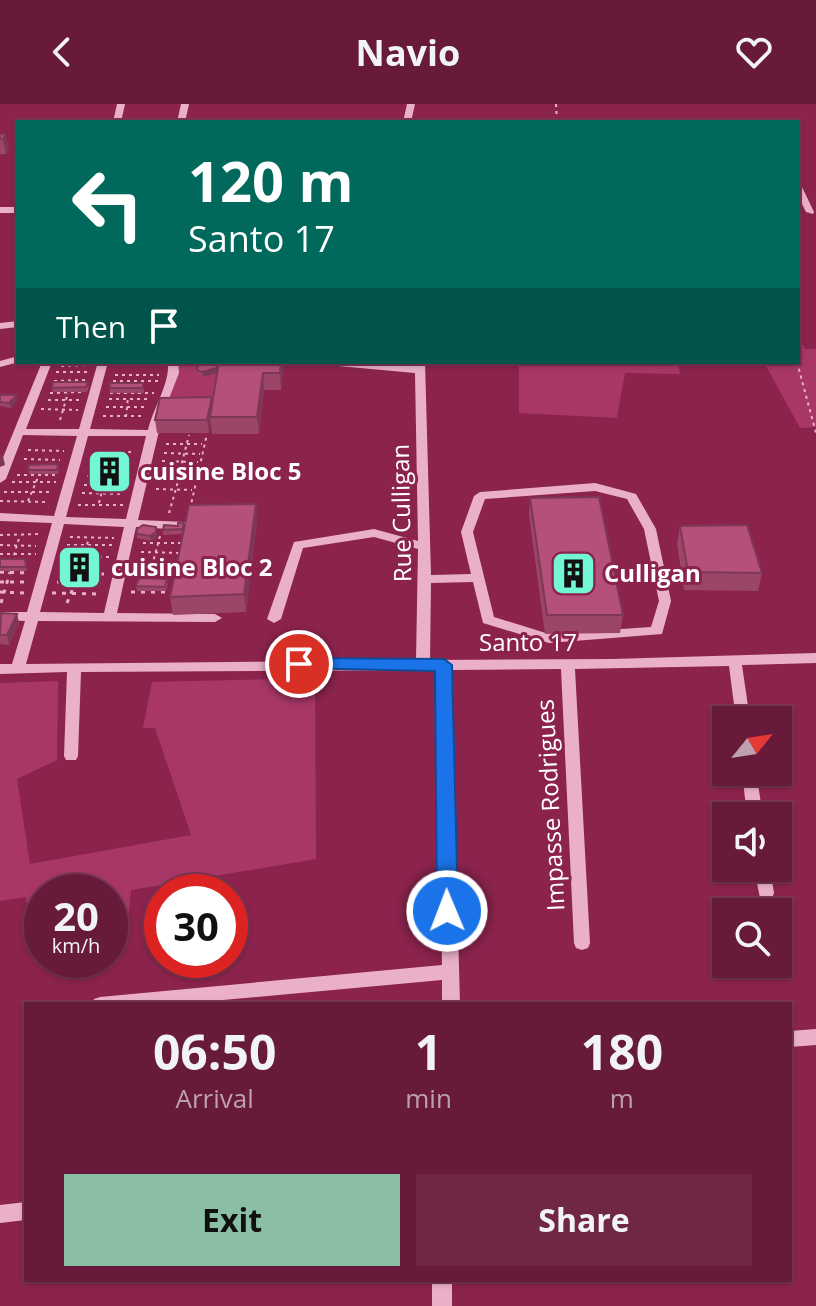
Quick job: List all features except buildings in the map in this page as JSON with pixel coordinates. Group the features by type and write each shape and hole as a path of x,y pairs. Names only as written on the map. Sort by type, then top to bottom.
{"street":[{"path":"800,190 813,212"},
{"path":"109,617 160,402 174,373 173,364"},
{"path":"374,364 420,366"},
{"name":"Rue Culligan","path":"420,366 425,579 423,663"},
{"path":"1,479 38,384"},
{"path":"18,668 96,388"},
{"path":"20,432 54,438 83,433 121,438 144,469"},
{"path":"595,487 632,497 650,529 665,601 657,631 549,639 488,620 479,578 467,532 480,496 595,487"},
{"path":"0,517 186,526"},
{"path":"274,619 298,545 374,533 423,546"},
{"path":"425,579 479,578"},
{"path":"0,616 215,618"},
{"name":"Santo 17","path":"0,669 423,663 568,665 816,658"},
{"path":"735,661 741,706"},
{"path":"444,665 451,1002"},
{"name":"Impasse Rodrigues","path":"568,665 582,943"},
{"path":"71,756 74,667"},
{"path":"764,882 766,893"},
{"path":"122,1002 448,972"},
{"path":"792,1039 816,1037"},
{"path":"0,1214 24,1211"},
{"path":"442,1282 442,1306"}],"path":[{"path":"70,383 75,364"},
{"path":"38,384 75,364"},
{"path":"75,364 126,416 155,416"},
{"path":"798,364 816,433"},
{"path":"63,410 139,365"},
{"path":"38,384 73,372"},
{"path":"73,372 127,407 156,407"},
{"path":"66,400 136,375 161,375"},
{"path":"133,388 136,375"},
{"path":"38,384 68,393 135,381 160,381"},
{"path":"38,384 70,383 128,393 159,393"},
{"path":"38,384 66,400"},
{"path":"38,384 63,410"},
{"path":"96,388 159,388"},
{"path":"96,388 127,399 158,399"},
{"path":"41,468 68,393"},
{"path":"110,468 121,438 128,393"},
{"path":"180,471 189,435"},
{"path":"1,479 102,493 187,444 203,444"},
{"path":"10,454 48,451 112,460 179,478 196,478"},
{"path":"10,454 44,460 114,453 176,489 194,490"},
{"path":"0,492 104,485 185,454 201,454"},
{"path":"0,501 28,502 106,476 183,462 200,462"},
{"path":"99,505 144,469 198,471"},
{"path":"1,479 39,475 99,505"},
{"path":"28,502 39,475"},
{"path":"94,521 106,476"},
{"path":"175,582 148,582 179,478"},
{"path":"12,563 24,525"},
{"path":"0,535 20,535 76,582"},
{"path":"0,582 7,582 89,538"},
{"path":"89,538 122,565"},
{"path":"82,563 89,538"},
{"path":"71,593 158,543 183,543"},
{"path":"0,545 17,545 79,573 122,565 179,563"},
{"path":"0,572 10,572 87,545 173,592"},
{"path":"76,582 155,552 181,553"},
{"path":"0,554 48,558 71,593"},
{"path":"0,563 84,556 150,575 176,576"},
{"path":"2,592 48,558"},
{"path":"0,607 10,572"},
{"path":"62,616 79,573"}],"shaded area":[{"path":"800,339 805,349 816,349 816,427 800,428 765,364 800,364"},
{"path":"174,364 222,364 214,408 163,410"},
{"path":"519,364 678,364 680,374 625,373 617,418 519,413"},
{"path":"315,678 316,859 226,874 144,874 144,888 131,890 128,923 128,874 24,874 24,897 0,901 0,683 58,681 57,760 17,779 30,864 191,835 155,728 143,728 152,682"}],"place":[{"name":"cuisine Bloc 5","path":"109,472"},
{"name":"cuisine Bloc 2","path":"80,568"},
{"name":"Culligan","path":"573,574"}],"route":[{"path":"299,664 444,665 447,911"}]}
